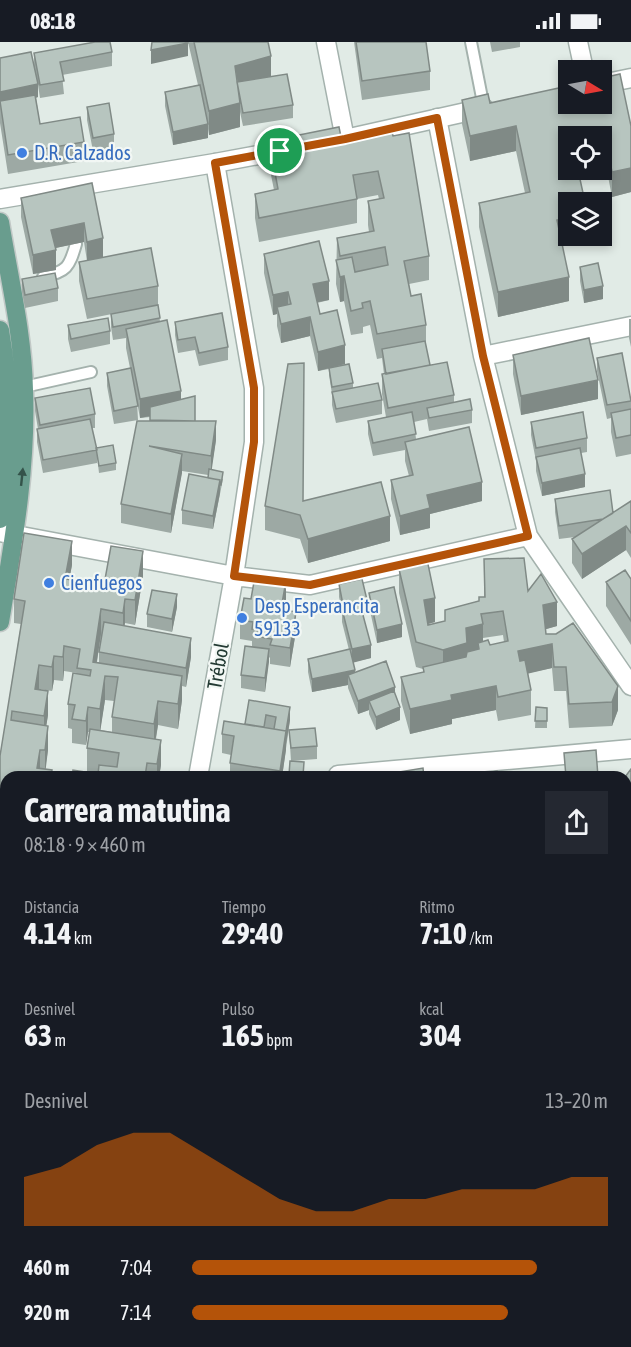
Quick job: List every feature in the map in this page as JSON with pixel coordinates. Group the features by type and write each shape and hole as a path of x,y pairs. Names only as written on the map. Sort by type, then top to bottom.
{"main road":[{"path":"0,222 21,283 24,387 24,459 7,533 0,621"},
{"path":"0,330 8,388 9,434 0,519"}],"street":[{"path":"326,42 345,139"},
{"path":"578,42 582,60"},
{"path":"612,82 631,78"},
{"path":"0,199 65,193 345,139 505,104"},
{"path":"437,118 483,356 528,536 631,686"},
{"name":"Trébol","path":"199,771 234,576 254,442 254,388 215,163"},
{"path":"483,356 631,326"},
{"path":"7,533 234,576 310,585 528,536"},
{"path":"383,771 631,749"}],"lane":[{"path":"471,42 484,108"},
{"path":"21,283 62,273 69,266 76,244"},
{"path":"24,387 91,372"}],"building":[{"path":"95,42 110,42 112,52 60,62 64,81 40,85 34,53"},
{"path":"152,42 188,42 188,43 151,50"},
{"path":"194,42 268,42 271,56 235,66 240,103 209,111"},
{"path":"356,42 426,42 430,71 362,81"},
{"path":"31,52 38,84 0,92 0,58"},
{"path":"287,74 293,105 243,113 237,82"},
{"path":"620,74 631,126 631,168 612,172 612,126 558,126 558,180 580,180 583,192 558,192 558,246 562,246 569,277 498,292 479,203 530,192 516,126 470,136 462,100 488,94 490,103 558,88 558,114 612,114 612,76"},
{"path":"200,85 208,124 173,132 165,92"},
{"path":"35,95 40,124 80,117 84,142 8,155 0,101"},
{"path":"109,103 114,134 93,138 87,107"},
{"path":"339,127 342,142 392,132 393,136 409,133 429,256 404,261 411,296 421,294 426,325 377,334 370,301 362,303 363,308 351,311 344,276 340,277 336,260 352,257 355,272 388,265 385,247 340,256 337,238 374,231 368,201 384,198 378,171 353,175 357,199 259,218 255,194 278,189 271,151 281,149 279,139"},
{"path":"92,183 103,238 87,242 84,223 51,230 56,250 33,255 21,198"},
{"path":"319,241 329,281 313,284 320,314 337,310 345,345 318,352 310,317 281,324 277,307 291,304 288,292 273,295 264,254"},
{"path":"151,248 158,286 87,299 79,262"},
{"path":"598,263 603,286 584,290 580,267"},
{"path":"55,273 58,288 25,295 22,279"},
{"path":"158,305 160,318 113,327 111,314"},
{"path":"222,313 228,347 199,353 195,337 178,340 175,322"},
{"path":"108,318 110,331 71,339 68,325"},
{"path":"167,320 181,391 140,399 126,329"},
{"path":"589,338 598,380 521,396 513,355"},
{"path":"425,341 430,365 386,374 382,349"},
{"path":"622,353 631,401 607,405 597,358"},
{"path":"447,362 454,395 388,408 382,374"},
{"path":"304,363 303,501 381,482 390,516 308,539 300,515 265,506 288,364"},
{"path":"349,364 353,383 332,387 329,368"},
{"path":"131,368 138,406 114,411 107,373"},
{"path":"378,383 382,400 336,409 332,392"},
{"path":"90,388 95,414 40,425 35,398"},
{"path":"195,396 195,421 150,420 150,407"},
{"path":"470,399 472,410 429,418 427,408"},
{"path":"631,409 631,435 616,438 611,413"},
{"path":"412,412 416,434 373,443 368,421"},
{"path":"583,412 587,438 536,448 531,422"},
{"path":"90,419 97,450 43,460 37,429"},
{"path":"137,421 216,421 211,456 149,446 182,454 171,514 121,504"},
{"path":"469,427 482,482 427,495 430,508 400,516 391,480 413,475 405,442"},
{"path":"113,445 116,463 99,466 96,448"},
{"path":"580,448 585,474 542,483 536,457"},
{"path":"209,469 223,472 221,485 220,480 208,478"},
{"path":"189,474 220,480 213,516 182,510"},
{"path":"610,490 613,513 603,519 559,526 555,499"},
{"path":"631,501 631,533 626,526 582,554 572,539"},
{"path":"24,533 72,541 65,579 104,585 111,546 143,551 135,600 125,599 123,613 101,609 93,662 182,676 178,704 158,701 154,724 112,717 118,677 105,676 100,709 88,707 86,721 72,719 75,705 68,704 73,673 90,676 91,670 77,668 80,649 64,646 63,657 54,656 52,667 39,665 35,689 48,691 44,716 12,711 11,720 48,726 45,750 40,750 37,768 52,771 0,771 0,756 25,601 14,599"},
{"path":"524,558 528,591 541,574 557,602 543,605 546,634 556,634 573,623 618,686 612,702 569,704 566,667 554,667 552,644 518,651 520,661 525,660 531,690 498,697 496,686 451,695 452,700 410,709 401,677 424,672 423,667 466,657 467,652 479,649 478,643 488,640 490,645 508,641 503,611 481,614 483,624 466,628 467,643 443,650 416,642 399,569 428,564 435,598 424,600 428,625 445,621 445,610 479,601 479,597 485,597 484,559"},
{"path":"625,570 631,579 631,621 606,582"},
{"path":"255,576 286,581 281,609 296,612 290,648 270,645 272,639 260,637 261,630 252,629 253,622 240,620 244,598 251,599"},
{"path":"362,579 367,600 343,605 339,584"},
{"path":"394,587 402,624 377,630 369,593"},
{"path":"152,590 177,594 172,619 147,614"},
{"path":"360,604 371,645 352,649 342,609"},
{"path":"104,622 191,638 186,668 99,652"},
{"path":"245,646 269,649 265,678 241,675"},
{"path":"350,649 355,670 312,679 308,659"},
{"path":"386,661 395,687 358,701 348,675"},
{"path":"394,691 400,707 376,717 369,701"},
{"path":"249,700 290,707 286,731 274,729 276,717 266,715 264,727 245,724"},
{"path":"536,707 547,708 547,721 535,721"},
{"path":"224,721 286,731 280,771 230,763 234,736 222,734"},
{"path":"315,728 317,746 291,748 289,730"},
{"path":"90,729 161,740 157,764 147,763 146,771 98,771 99,765 117,767 119,753 87,748"},
{"path":"596,750 598,771 566,771 564,753"},
{"path":"290,761 304,762 303,771 289,771"},
{"path":"423,768 423,771 405,771"}],"place":[{"name":"D.R. Calzados","path":"22,153"},
{"name":"Cienfuegos","path":"49,583"},
{"name":"Desp Esperancita 59133","path":"242,618"}],"route":[{"path":"437,118 483,356 528,536 310,585 234,576 254,442 254,388 215,163 280,151 437,118"}]}
